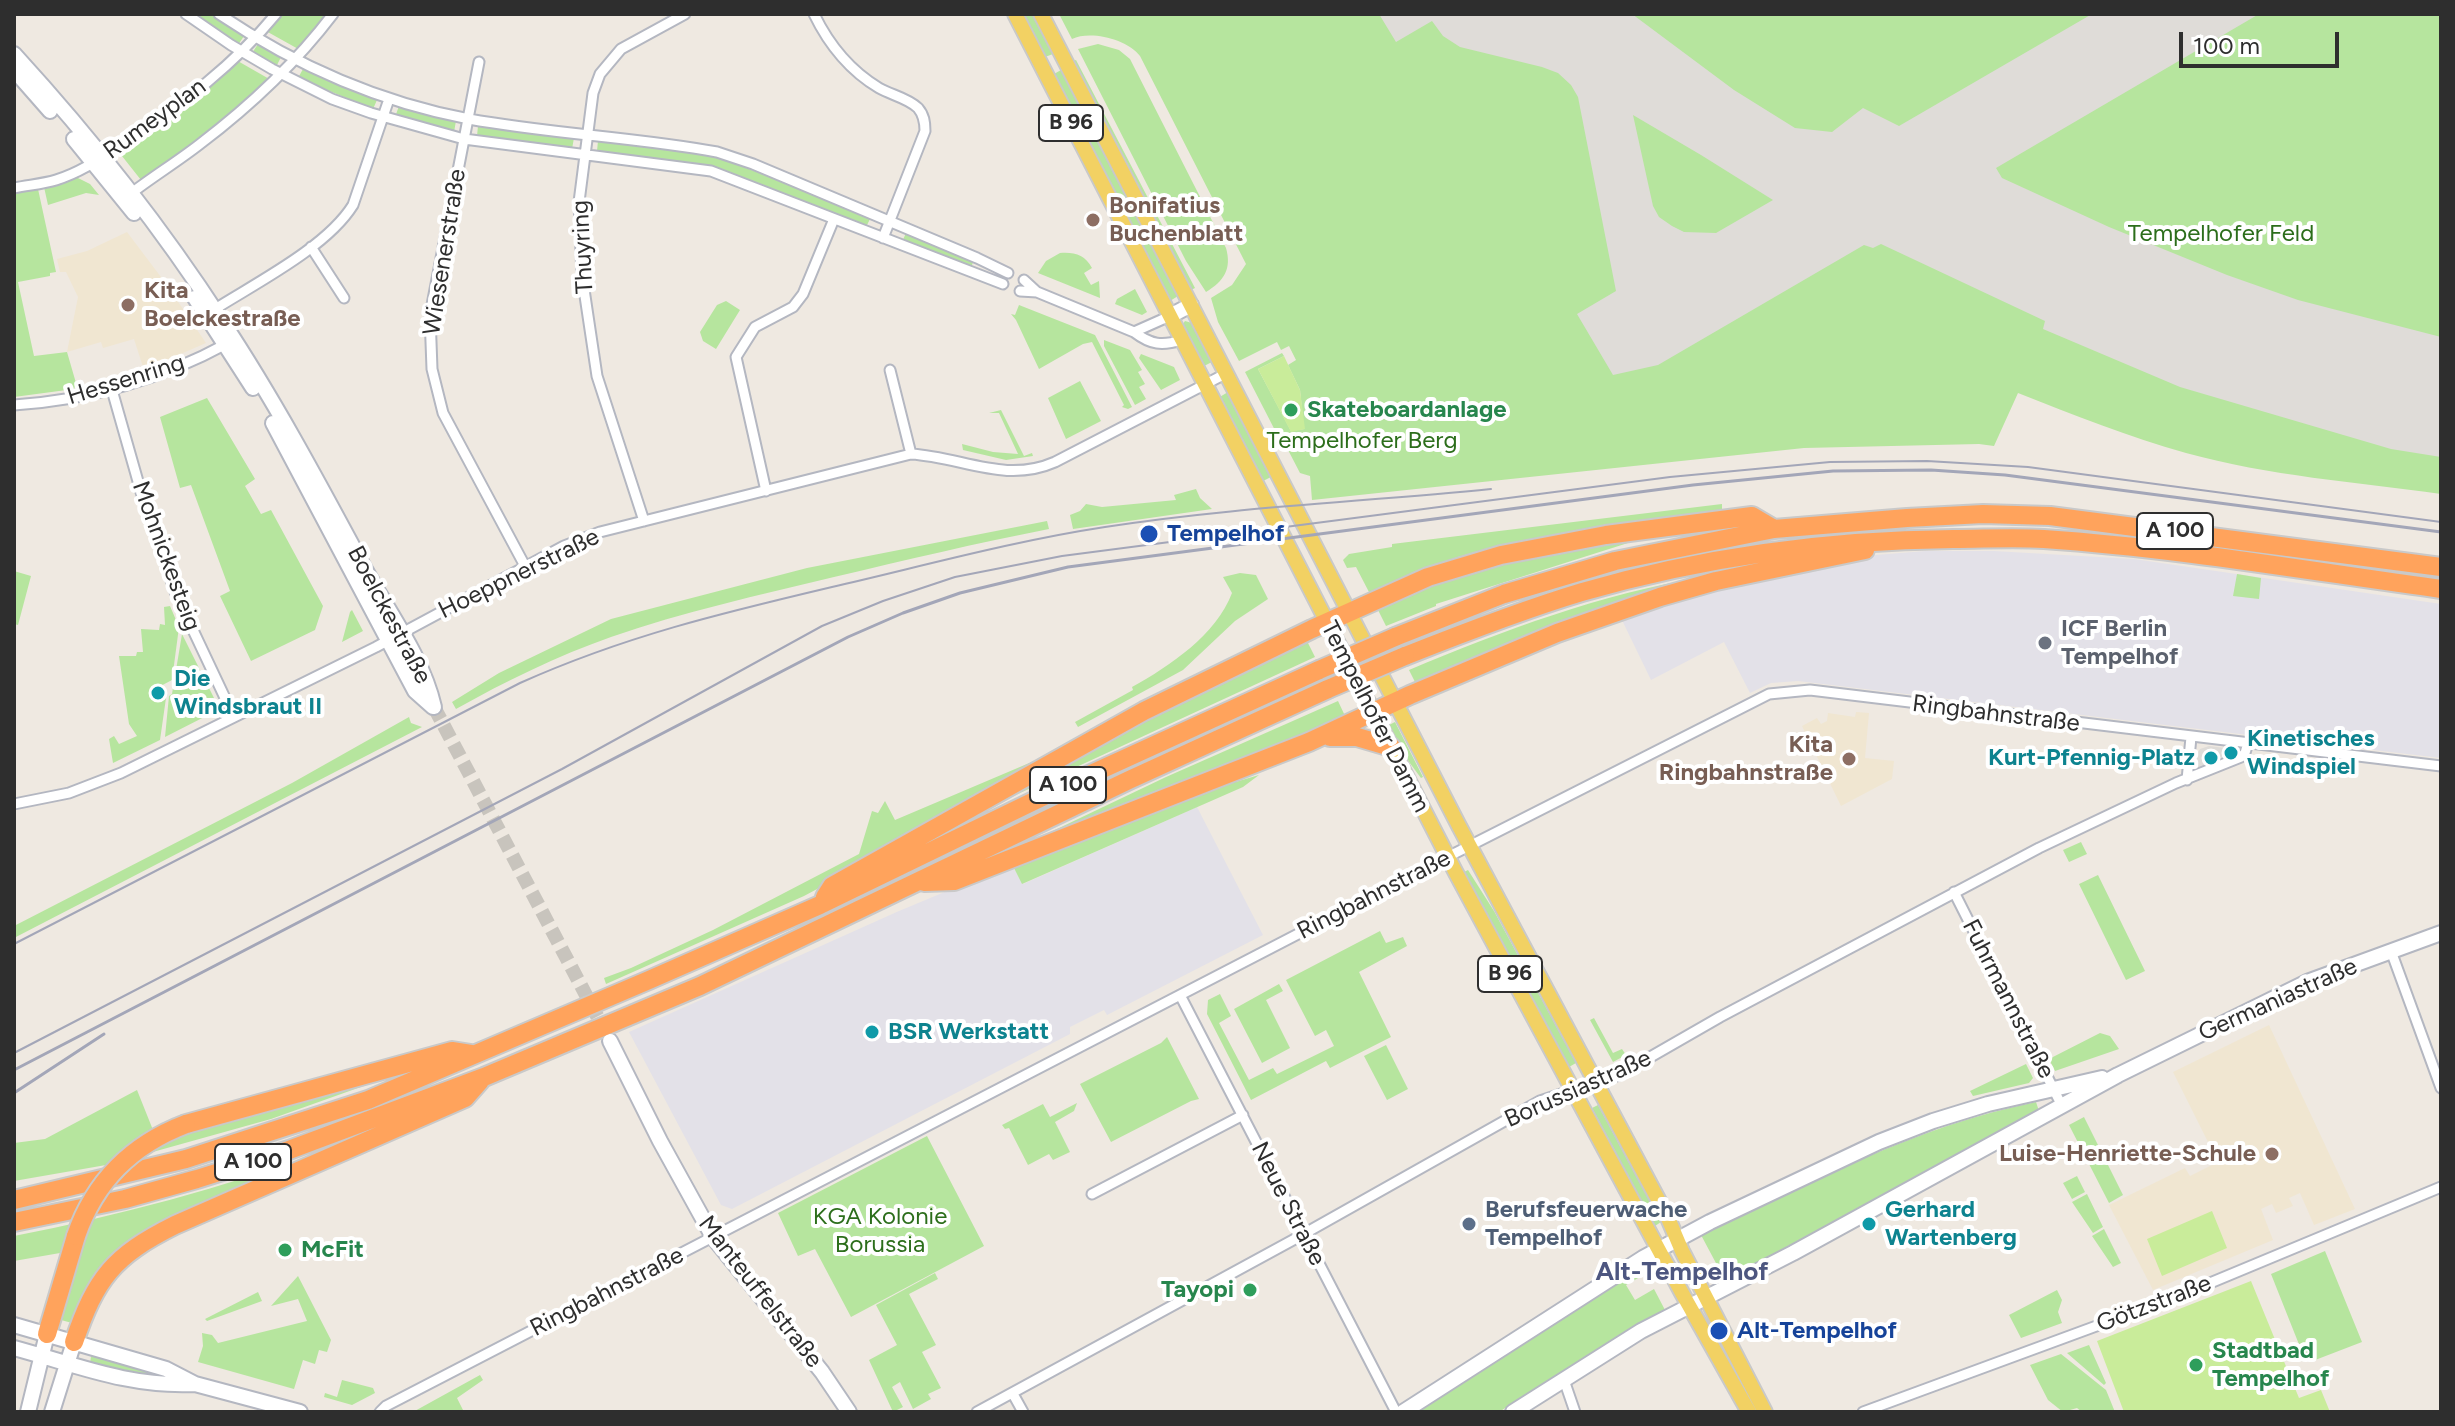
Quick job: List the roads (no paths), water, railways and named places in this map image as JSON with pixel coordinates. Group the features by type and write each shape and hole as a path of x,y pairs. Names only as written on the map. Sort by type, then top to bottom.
{"highway":[{"name":"A 100","path":"14,1200 186,1159 368,1100 820,905 1079,779 1395,637 1504,594 1615,561 1774,529 1952,515 2050,516 2441,567"},
{"path":"820,905 832,886 1144,711 1326,622 1416,582 1476,561 1558,543 1752,516 1774,529"},
{"name":"A 100","path":"14,1222 125,1199 197,1179 289,1150 484,1077 700,986 1129,780 1328,689 1523,611 1634,578 1741,556 1811,546 1887,539 2041,538 2441,589"},
{"path":"917,882 954,881 1316,739 1557,633 1716,581 1863,551 1887,539"},
{"path":"1316,739 1357,737 1391,747"},
{"path":"47,1334 76,1236 89,1205 115,1167 153,1139 186,1124 452,1051 473,1054"},
{"path":"74,1342 100,1281 121,1258 143,1242 175,1225 465,1098 484,1077"}],"main road":[{"name":"Tempelhofer Damm","path":"1015,14 1448,857 1749,1412"},
{"name":"Tempelhofer Damm","path":"1041,14 1469,846 1765,1412"},
{"name":"Boelckestraße","path":"14,54 127,196 215,309 230,342 415,691 434,707 429,685 286,426 230,342 169,261 127,196"},
{"path":"1042,66 1062,54"},
{"name":"Boelckestraße","path":"14,70 98,160"},
{"path":"1170,316 1191,305"},
{"name":"Germaniastraße","path":"2118,1075 2307,982 2441,933"},
{"name":"Manteuffelstraße","path":"610,1041 713,1237 822,1372 849,1412"},
{"path":"1403,1412 1658,1249 1903,1132 1961,1112 2118,1075"},
{"path":"1513,1412 1625,1340 2118,1075"},
{"path":"14,1325 166,1369 195,1384 300,1412"},
{"path":"28,1412 47,1334"},
{"path":"52,1412 74,1342"},
{"path":"14,1348 108,1376 161,1386 195,1384"}],"street":[{"path":"186,14 241,52 281,74 332,99 383,117 464,139 701,168 732,177 1003,284"},
{"path":"219,14 296,60 389,99 468,119 717,152 753,164 1008,273"},
{"name":"Rumeyplan","path":"14,188 56,180 98,160 182,103 241,52 276,14"},
{"name":"Rumeyplan","path":"127,196 200,144 281,74 333,14"},
{"path":"659,14 665,24"},
{"name":"Thuyring","path":"644,521 597,376 584,296 579,202 586,135 593,93 600,74 621,49 685,14"},
{"path":"814,14 828,41 848,64 880,88 915,106 923,116 925,131 883,238"},
{"name":"Wiesenerstraße","path":"479,62 430,315 432,369 443,413 525,566"},
{"path":"215,309 311,247 345,218 353,205 389,99"},
{"path":"766,491 736,357 755,327 793,307 807,285 834,219"},
{"path":"311,247 344,298"},
{"path":"986,278 991,265"},
{"path":"1024,280 1037,292"},
{"path":"1020,291 1037,292 1134,332 1153,344 1182,340"},
{"path":"1134,332 1170,316"},
{"name":"Hessenring","path":"14,405 62,401 112,390 166,372 230,342"},
{"path":"890,370 911,454"},
{"name":"Hoeppnerstraße","path":"14,804 43,800 99,783 388,641 564,546 600,532 911,454 930,455 1003,471 1027,472 1055,462 1227,373"},
{"name":"Mohnickesteig","path":"112,390 145,506 176,594 234,717"},
{"name":"Ringbahnstraße","path":"380,1412 386,1406 1469,846 1753,700 1780,691 1810,690 2441,766"},
{"path":"2187,780 2191,737"},
{"name":"Borussiastraße","path":"977,1412 1540,1101 1619,1075 1720,1017 1954,892 2078,829 2244,755 2248,743"},
{"name":"Fuhrmannstraße","path":"1954,892 2062,1106"},
{"path":"2391,951 2441,1088"},
{"name":"Neue Straße","path":"1180,995 1396,1412"},
{"path":"1092,1194 1243,1115"},
{"name":"Götzstraße","path":"1863,1412 2186,1293 2441,1187"},
{"path":"1564,1380 1575,1412"},
{"path":"1013,1394 1023,1412"}],"tunnel":[{"path":"434,707 606,1033"}],"tram line":[{"path":"14,1053 562,769 822,626 955,577 1062,556 1670,477 1830,462 1927,461 2028,467 2441,522"},
{"path":"14,944 520,683 636,639 713,616 1036,539 1201,514 1491,489"}],"railway":[{"path":"14,1070 848,637 960,593 1068,567 1693,485 1833,471 1931,470 2005,475 2441,532"},
{"path":"14,1093 104,1034"}],"place":[{"name":"Bonifatius Buchenblatt","path":"1093,220"},
{"name":"Kita Boelckestraße","path":"128,305"},
{"name":"Skateboardanlage","path":"1291,410"},
{"name":"Tempelhof","path":"1149,534"},
{"name":"ICF Berlin Tempelhof","path":"2045,643"},
{"name":"Die Windsbraut II","path":"158,693"},
{"name":"Kinetisches Windspiel","path":"2231,753"},
{"name":"Kurt-Pfennig-Platz","path":"2211,758"},
{"name":"Kita Ringbahnstraße","path":"1849,759"},
{"name":"BSR Werkstatt","path":"872,1032"},
{"name":"Luise-Henriette-Schule","path":"2272,1154"},
{"name":"Berufsfeuerwache Tempelhof","path":"1469,1224"},
{"name":"Gerhard Wartenberg","path":"1869,1224"},
{"name":"McFit","path":"285,1250"},
{"name":"Tayopi","path":"1250,1290"},
{"name":"Alt-Tempelhof","path":"1719,1331"},
{"name":"Stadtbad Tempelhof","path":"2196,1365"}],"district":[{"name":"Alt-Tempelhof","path":"1682,1272"}],"park label":[{"name":"Tempelhofer Feld","path":"2221,234"},
{"name":"Tempelhofer Berg","path":"1362,441"},
{"name":"KGA Kolonie Borussia","path":"880,1231"}]}
